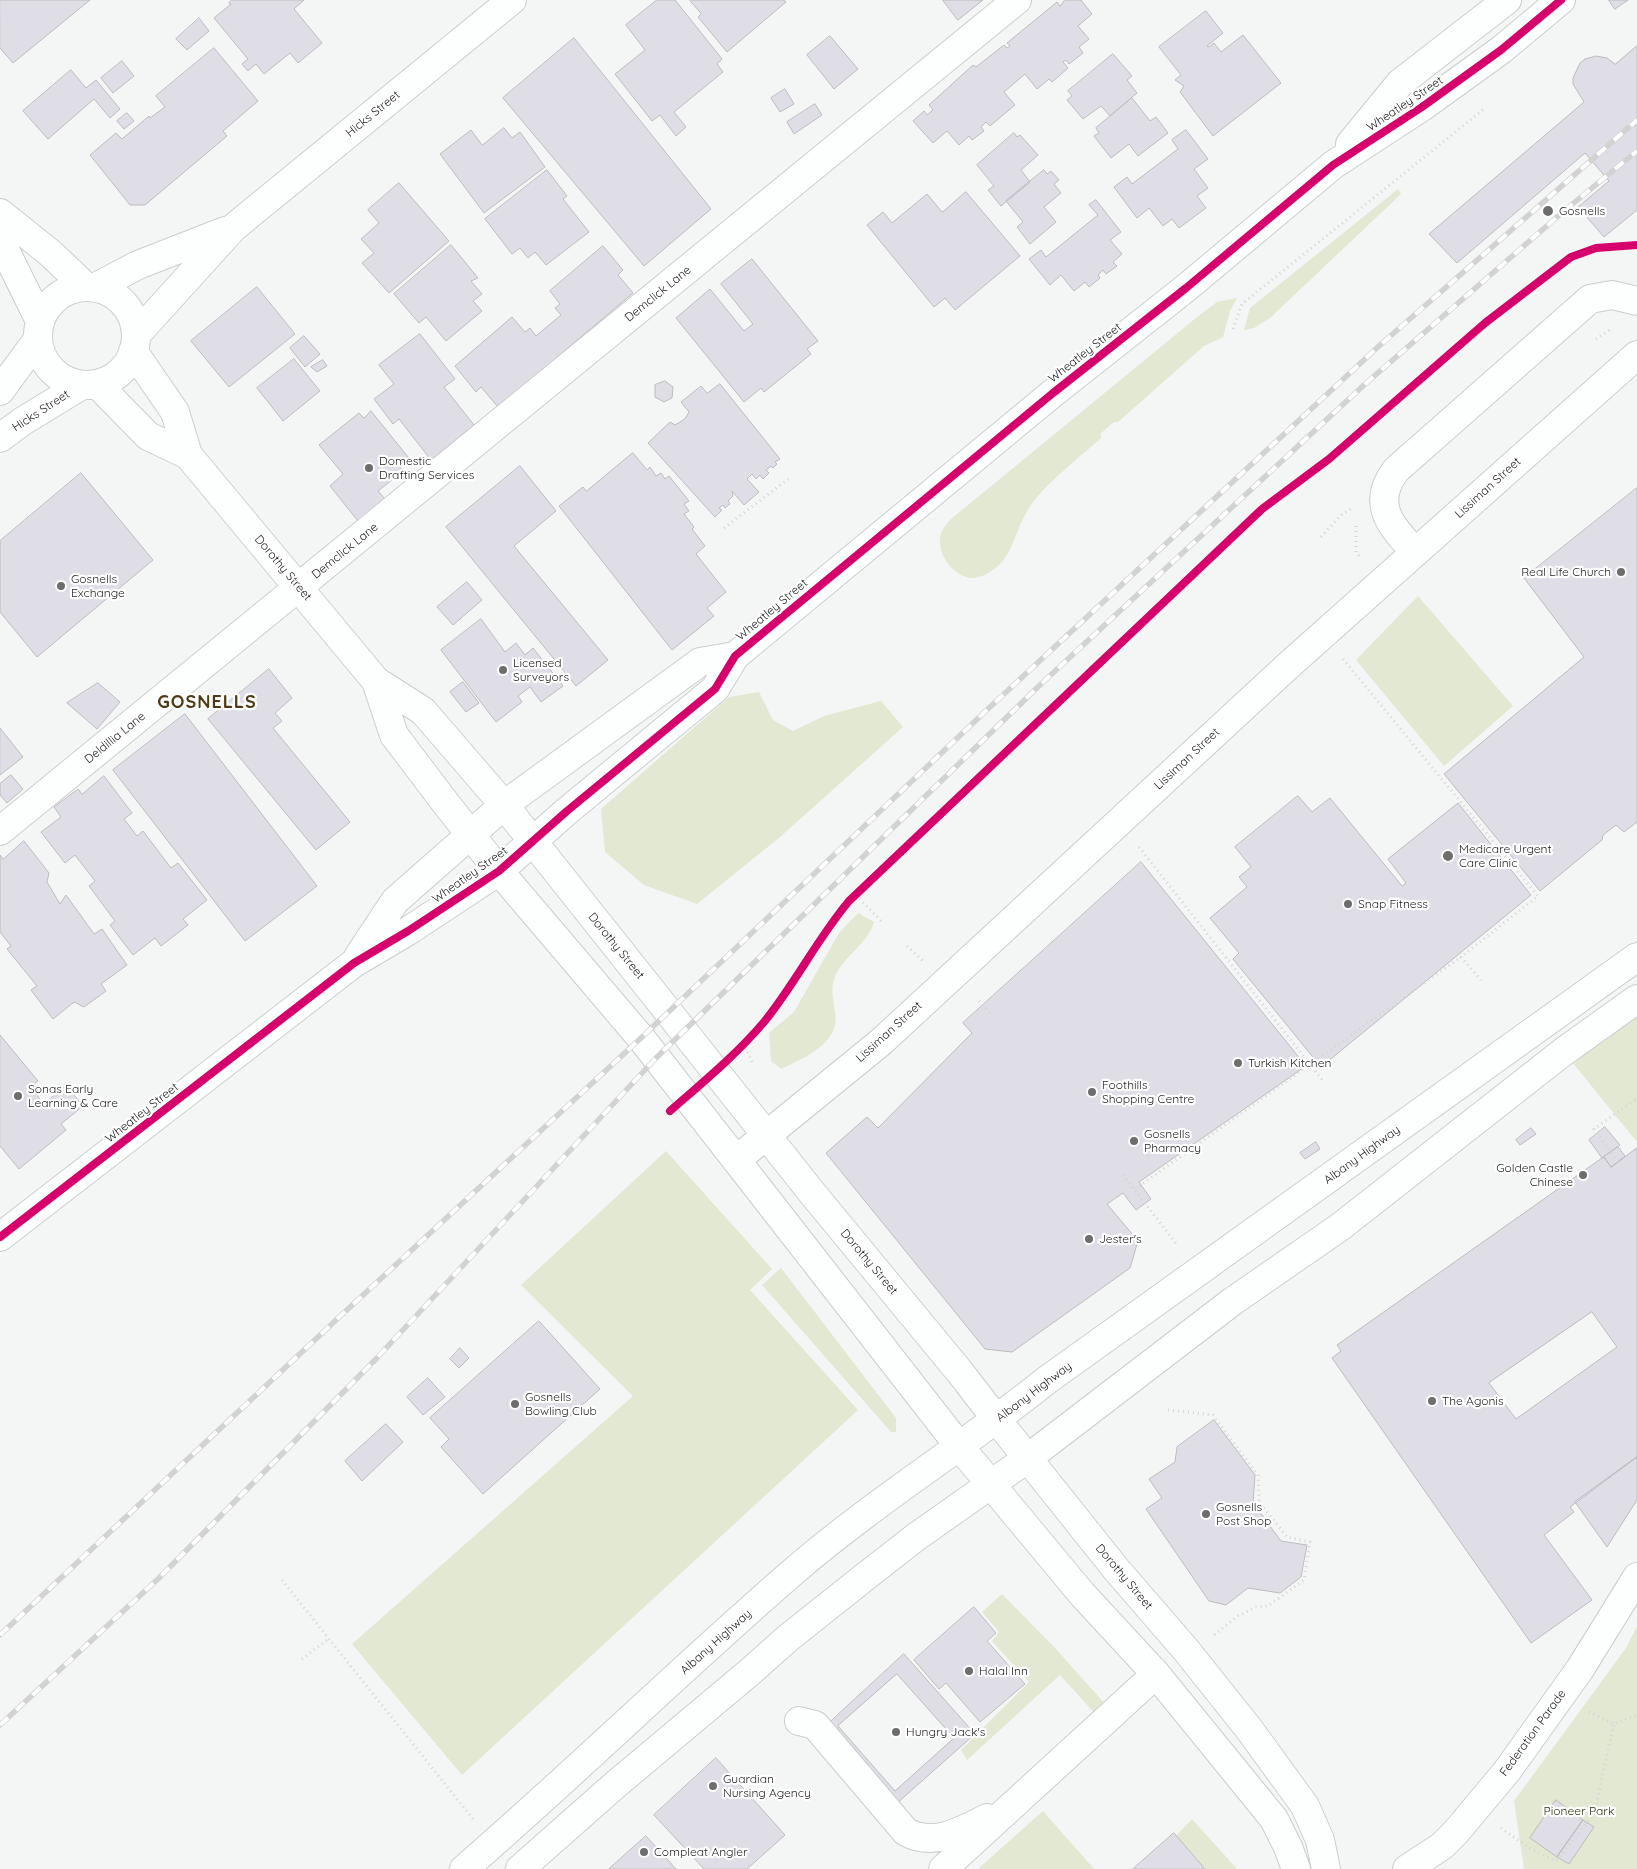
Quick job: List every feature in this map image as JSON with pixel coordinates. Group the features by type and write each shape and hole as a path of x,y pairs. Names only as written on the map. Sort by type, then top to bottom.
{"main road":[{"name":"Hicks Street","path":"134,343 233,228 512,0"},
{"name":"Demclick Lane","path":"300,588 1017,0"},
{"name":"Wheatley Street","path":"1333,164 1400,83 1507,0"},
{"name":"Wheatley Street","path":"0,1237 354,963 408,931 499,871 567,811 715,689 735,656 1052,393 1186,288 1333,164 1422,108 1501,50 1561,0"},
{"path":"0,213 91,287 112,294 124,304 133,318 134,343 125,367 113,378 89,385 68,382 56,375 46,365 40,352 39,330 0,240"},
{"name":"Hicks Street","path":"91,287 233,228"},
{"path":"0,391 39,330 47,307 57,296 70,289 91,287"},
{"path":"1415,552 1387,517 1384,491 1387,481 1396,470 1590,299 1612,295 1637,301"},
{"name":"Dorothy Street","path":"134,343 175,412 188,455 376,680 423,711 504,805 766,1135 960,1371 1116,1569 1186,1650 1266,1752 1305,1806 1320,1840 1326,1869"},
{"name":"Lissiman Street","path":"736,1160 881,1042 1290,664 1637,355"},
{"name":"Hicks Street","path":"0,438 23,421 89,385"},
{"name":"Dorothy Street","path":"89,385 148,436 188,455"},
{"name":"Deldillia Lane","path":"0,831 300,588"},
{"name":"Wheatley Street","path":"354,963 395,901 504,805 700,662 735,656"},
{"name":"Dorothy Street","path":"376,680 394,735 499,871 641,1038 990,1485 1082,1594 1156,1674 1274,1819 1288,1846 1296,1869"},
{"name":"Albany Highway","path":"464,1869 795,1570 1070,1364 1637,957"},
{"path":"520,1869 615,1784 788,1638 916,1537 1028,1458 1233,1301 1340,1227 1564,1052 1637,999"},
{"name":"Federation Parade","path":"1407,1869 1442,1846 1507,1771 1580,1669 1637,1577"},
{"path":"943,1869 1156,1674"},
{"path":"800,1721 815,1726 906,1832 917,1837 936,1838 947,1836 1012,1805"}],"path":[{"path":"1233,329 1242,304 1484,109"},
{"path":"724,528 791,477"},
{"path":"1321,537 1341,515 1358,504 1357,513"},
{"path":"1356,522 1356,552 1366,564"},
{"path":"1134,1189 1461,957 1538,896 1340,655"},
{"path":"1138,847 1323,1081"},
{"path":"856,895 882,922"},
{"path":"907,946 929,967"},
{"path":"1461,957 1481,980"},
{"path":"980,1001 992,1015"},
{"path":"744,1043 754,1066"},
{"path":"1618,1162 1594,1129 1635,1100 1637,1101"},
{"path":"1123,1175 1178,1246"},
{"path":"1168,1410 1213,1415 1258,1475 1259,1502 1287,1537 1310,1542 1304,1580 1268,1606 1256,1607 1238,1616 1211,1637"},
{"path":"282,1580 478,1825"},
{"path":"302,1659 328,1639"},
{"path":"1586,1711 1614,1724 1637,1715"},
{"path":"1500,1827 1531,1849 1556,1861 1594,1814 1614,1724"}],"green space":[{"path":"1398,189 1401,194 1270,318 1254,328 1244,330 1250,308"},
{"path":"1237,298 1230,311 1223,337 1204,346 1118,422 1114,422 1101,433 1101,438 1048,485 1030,506 1008,554 998,566 985,575 973,578 966,577 952,568 947,562 940,546 943,529 951,519 1196,318 1217,302"},
{"path":"1418,596 1513,706 1444,766 1356,660"},
{"path":"759,692 773,720 793,731 824,716 881,701 903,727 780,837 697,904 644,885 605,852 601,809 729,697"},
{"path":"858,913 874,922 867,936 840,967 834,979 832,993 835,1023 832,1032 827,1041 819,1048 781,1069 771,1061 769,1033 794,1012 839,933"},
{"path":"1637,999 1637,1142 1564,1052"},
{"path":"666,1151 772,1269 750,1290 858,1410 462,1775 352,1644 633,1396 521,1285"},
{"path":"781,1268 896,1418 896,1432 891,1432 762,1285"},
{"path":"1002,1594 1055,1648 1106,1705 1100,1719 1060,1675 967,1760 961,1750 1029,1682 992,1641 999,1632 982,1612"},
{"name":"Pioneer Park","path":"1637,1626 1637,1869 1524,1869 1514,1801 1626,1648"},
{"path":"1043,1811 1094,1869 978,1869"},
{"path":"1192,1819 1237,1869 1205,1869 1176,1836"}],"building":[{"path":"0,0 90,0 13,63 0,48"},
{"path":"232,0 304,0 294,9 322,43 298,63 290,53 264,74 256,64 248,71 242,64 248,59 214,18 231,4 229,3"},
{"path":"657,0 675,0 722,59 717,64 723,72 674,112 686,127 676,136 660,115 652,121 615,74 645,50 626,25"},
{"path":"690,0 784,0 786,2 727,52 698,17 701,14"},
{"path":"943,0 983,0 958,20"},
{"path":"1065,0 1081,0 1092,14 1078,26 1089,39 1079,47 1083,53 1069,64 1066,60 1063,62 1068,68 1052,82 1049,79 1037,89 1025,74 1004,92 1015,105 990,126 986,122 981,127 984,131 972,140 969,136 959,145 947,131 933,143 913,121 924,111 927,115 933,110 929,105 973,65 976,67 1004,45 1007,48 1010,46 1007,43 1057,2 1060,6"},
{"path":"1609,0 1628,0 1615,9"},
{"path":"1206,11 1223,33 1207,46 1209,47 1214,43 1221,52 1243,35 1281,83 1213,136 1180,92 1184,86 1175,80 1181,75 1159,47"},
{"path":"199,18 209,31 187,50 176,39"},
{"path":"830,36 858,69 834,89 807,55"},
{"path":"574,38 711,209 644,266 503,98"},
{"path":"1637,46 1637,210 1604,237 1578,207 1609,181 1585,153 1457,263 1429,234 1584,102 1573,84 1573,78 1580,63 1585,59 1596,56 1607,58 1615,64"},
{"path":"214,48 258,101 223,131 227,136 145,205 130,205 90,155 116,133 122,139 149,116 150,118 165,107 156,96"},
{"path":"1113,54 1132,76 1127,80 1137,93 1110,116 1101,106 1083,119 1067,100 1072,96 1068,91"},
{"path":"122,61 134,76 113,93 101,78"},
{"path":"71,70 86,88 96,80 120,109 110,118 94,99 48,139 23,111"},
{"path":"785,89 794,104 780,112 771,98"},
{"path":"1132,98 1150,121 1156,117 1168,133 1138,156 1129,144 1111,158 1094,136 1099,133 1096,128"},
{"path":"815,104 822,115 794,134 787,122"},
{"path":"127,113 134,121 124,129 117,121"},
{"path":"504,128 512,138 520,132 545,167 484,213 440,154 471,130 482,145"},
{"path":"1186,130 1208,159 1194,169 1208,188 1197,196 1206,208 1179,228 1172,219 1163,226 1149,208 1137,218 1114,187 1127,177 1132,184 1178,149 1172,140"},
{"path":"1014,133 1017,137 1020,135 1038,155 1021,170 1030,182 1001,206 988,190 994,186 977,165"},
{"path":"547,170 567,196 563,199 589,232 546,265 535,252 528,258 520,248 512,254 485,219"},
{"path":"1044,170 1047,174 1051,171 1059,180 1054,184 1061,193 1044,207 1056,222 1030,244 1017,227 1023,222 1006,201"},
{"path":"399,183 449,241 389,293 362,263 374,253 361,239 379,223 368,210"},
{"path":"966,192 1020,256 955,310 945,298 934,307 867,225 883,212 892,223 927,194 942,212"},
{"path":"1096,200 1121,232 1110,240 1122,254 1113,262 1117,266 1106,274 1103,270 1098,275 1100,278 1089,287 1085,282 1074,291 1061,275 1050,285 1029,259 1041,250 1046,257 1098,215 1089,205"},
{"path":"451,245 478,278 471,281 482,294 473,301 482,311 446,341 426,317 419,323 394,294"},
{"path":"603,246 623,270 618,275 633,293 498,407 481,387 476,392 455,366 512,317 525,332 530,328 536,336 561,315 555,308 560,304 550,291"},
{"path":"752,259 818,341 807,349 811,354 764,392 761,388 744,402 676,318 710,289 744,331 753,324 721,284"},
{"path":"257,287 295,334 229,387 191,341"},
{"path":"420,334 455,379 444,387 474,425 431,460 399,419 393,424 374,399 394,384 379,365"},
{"path":"304,336 320,354 305,367 290,348"},
{"path":"294,359 320,391 283,421 257,388"},
{"path":"323,360 327,366 317,372 311,367"},
{"path":"665,381 673,387 672,398 664,402 655,397 655,385"},
{"path":"720,384 780,459 775,462 777,464 773,468 771,466 766,470 769,473 763,479 760,475 756,479 752,474 747,479 759,492 744,505 732,491 733,496 728,501 730,504 725,508 723,505 719,508 722,510 715,517 648,443 670,422 675,425 685,419 689,412 681,402 701,386 707,393"},
{"name":"Domestic Drafting Services","path":"371,411 408,457 398,465 403,471 378,491 385,499 358,521 330,486 343,474 319,445 359,413 364,418"},
{"path":"633,453 647,470 650,467 656,476 661,473 665,479 669,476 689,501 684,504 689,511 684,514 694,527 692,529 705,546 696,554 726,592 707,608 714,616 672,650 559,506 583,487 586,491"},
{"path":"520,466 556,511 514,546 608,660 576,686 446,527"},
{"name":"Gosnells Exchange","path":"81,473 153,560 37,657 0,612 0,541"},
{"path":"1637,488 1637,822 1624,832 1616,825 1603,835 1602,840 1540,891 1444,774 1584,657 1524,578"},
{"path":"467,582 482,600 453,625 437,607"},
{"name":"Licensed Surveyors","path":"481,619 505,652 516,643 525,655 533,648 563,686 541,702 530,687 518,696 522,702 496,722 441,650"},
{"path":"269,669 292,698 275,713 282,721 273,728 350,822 316,850 208,719"},
{"path":"463,682 479,703 466,712 450,692"},
{"path":"98,683 120,702 97,729 67,703"},
{"path":"185,714 317,886 245,941 113,770"},
{"path":"0,728 23,757 0,775"},
{"path":"11,775 23,789 7,803 0,795 0,784"},
{"path":"104,776 132,813 124,819 137,836 143,831 171,868 178,863 207,900 183,919 188,925 161,946 155,938 133,955 110,925 115,921 89,886 95,881 75,855 65,863 41,832 61,817 54,807 78,789 82,794"},
{"path":"1298,796 1312,812 1330,798 1402,886 1406,883 1388,859 1458,803 1531,895 1321,1067 1233,959 1239,953 1210,918 1247,887 1239,877 1251,867 1235,847"},
{"path":"24,841 49,873 47,882 60,904 66,895 94,934 102,929 127,965 101,984 106,991 84,1007 74,1002 53,1019 31,990 37,986 7,949 11,946 0,932 0,855 3,859"},
{"name":"Foothills Shopping Centre","path":"1141,862 1306,1066 1139,1182 1151,1199 1136,1210 1123,1193 1107,1204 1138,1241 1130,1268 1012,1352 985,1349 826,1153 867,1117 878,1128 972,1033 963,1023"},
{"name":"Sonas Early Learning & Care","path":"0,1035 38,1081 30,1087 44,1104 66,1085 83,1106 61,1124 66,1130 19,1169 0,1146"},
{"path":"1605,1127 1620,1145 1602,1158 1589,1140"},
{"path":"1531,1128 1536,1134 1520,1145 1516,1140"},
{"path":"1316,1142 1320,1149 1305,1159 1300,1153"},
{"path":"1618,1147 1625,1156 1611,1167 1604,1157"},
{"name":"The Agonis","path":"1637,1148 1637,1457 1570,1507 1574,1512 1544,1535 1592,1600 1531,1643 1332,1358 1341,1351 1337,1345 1602,1158 1604,1157 1611,1167","holes":["1592,1312 1617,1347 1516,1419 1489,1383"]},
{"name":"Gosnells Bowling Club","path":"539,1321 600,1389 483,1494 441,1447 449,1439 430,1418"},
{"path":"460,1348 469,1358 459,1368 450,1359"},
{"path":"428,1378 445,1397 423,1415 407,1397"},
{"name":"Gosnells Post Shop","path":"1214,1420 1255,1475 1253,1503 1281,1541 1307,1545 1301,1577 1280,1593 1248,1588 1226,1605 1209,1601 1146,1509 1162,1498 1149,1479 1175,1462 1177,1447"},
{"path":"386,1424 403,1442 362,1481 345,1461"},
{"path":"1637,1457 1637,1500 1607,1547 1575,1502"},
{"name":"Halal Inn","path":"974,1607 996,1633 987,1641 1025,1684 980,1722 946,1683 939,1689 914,1660"},
{"name":"Hungry Jack's","path":"904,1654 975,1734 896,1804 827,1725"},
{"name":"Hungry Jack's","path":"897,1674 954,1738 895,1791 838,1726"},
{"name":"Guardian Nursing Agency","path":"716,1758 785,1835 747,1869 704,1869 654,1815"},
{"path":"1556,1800 1583,1820 1557,1857 1530,1838"},
{"path":"1583,1820 1594,1827 1569,1864 1557,1857"},
{"path":"1174,1833 1205,1869 1133,1869"},
{"name":"Compleat Angler","path":"646,1836 676,1869 609,1869"}],"railway":[{"path":"0,1635 641,1038 990,707 1379,346 1637,120"},
{"path":"0,1725 159,1578 375,1360 656,1058 1041,684 1364,385 1564,211 1637,151"}],"cycle path":[{"path":"0,1237 354,963 408,931 499,871 567,811 715,689 735,656 1053,393 1186,288 1333,165 1422,107 1501,50 1561,0"},
{"path":"670,1111 730,1057 764,1022 849,901 1262,509 1329,459 1485,323 1571,257 1596,248 1637,245"}],"place":[{"name":"Gosnells","path":"1548,211"},
{"name":"Domestic Drafting Services","path":"369,468"},
{"name":"Real Life Church","path":"1621,572"},
{"name":"Gosnells Exchange","path":"61,586"},
{"name":"Licensed Surveyors","path":"503,670"},
{"name":"Medicare Urgent Care Clinic","path":"1448,856"},
{"name":"Snap Fitness","path":"1348,904"},
{"name":"Turkish Kitchen","path":"1238,1063"},
{"name":"Foothills Shopping Centre","path":"1092,1092"},
{"name":"Sonas Early Learning & Care","path":"18,1096"},
{"name":"Gosnells Pharmacy","path":"1134,1141"},
{"name":"Golden Castle Chinese","path":"1583,1175"},
{"name":"Jester's","path":"1089,1239"},
{"name":"The Agonis","path":"1432,1401"},
{"name":"Gosnells Bowling Club","path":"515,1404"},
{"name":"Gosnells Post Shop","path":"1206,1514"},
{"name":"Halal Inn","path":"969,1671"},
{"name":"Hungry Jack's","path":"896,1732"},
{"name":"Guardian Nursing Agency","path":"713,1786"},
{"name":"Compleat Angler","path":"644,1852"}],"district":[{"name":"GOSNELLS","path":"207,703"}]}
